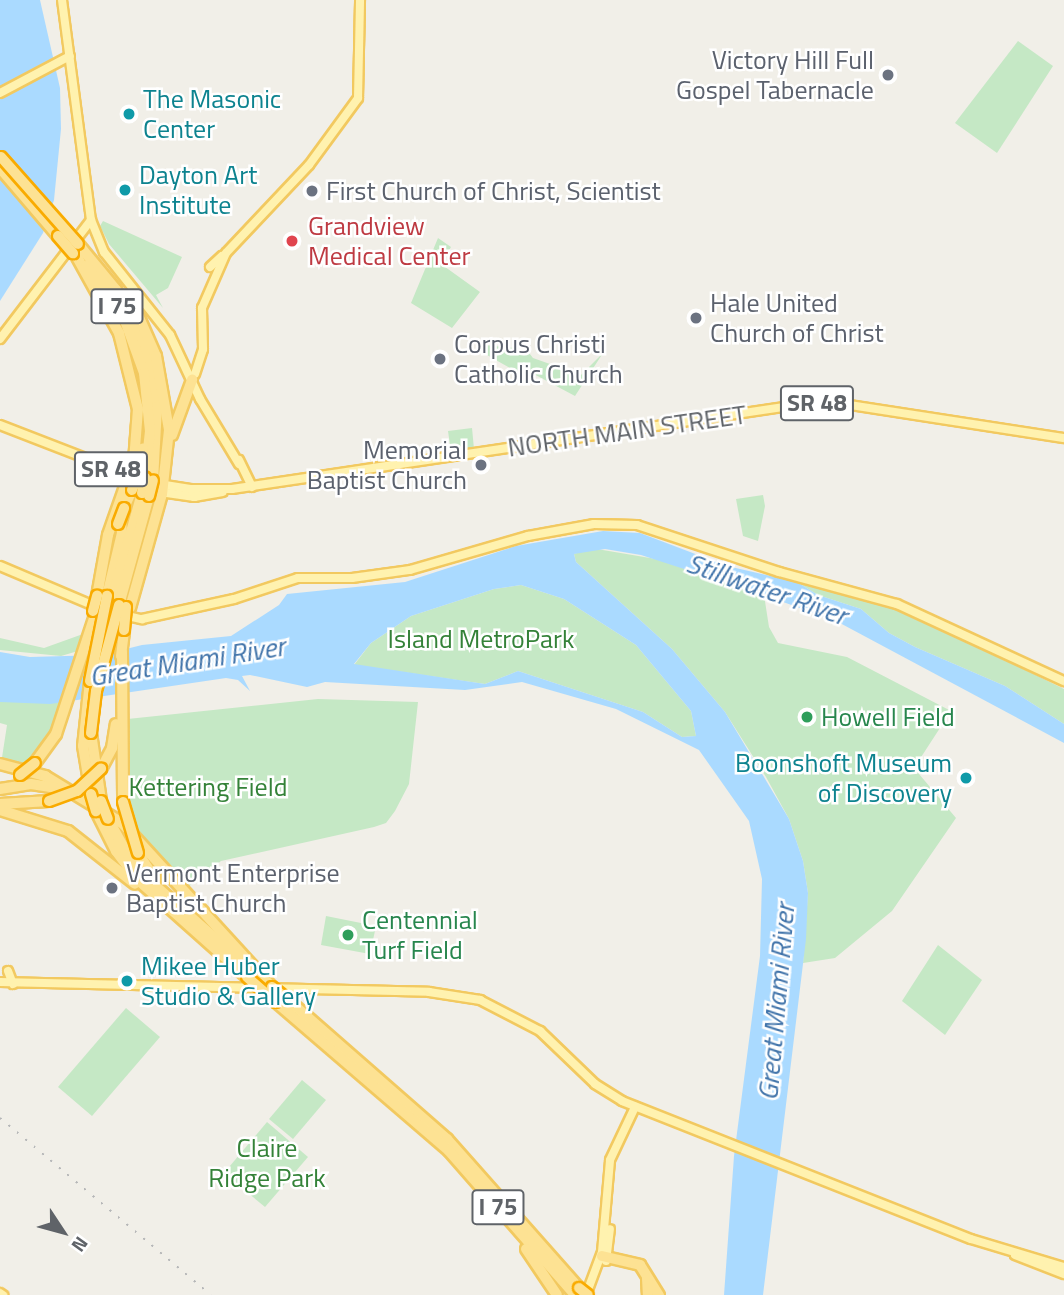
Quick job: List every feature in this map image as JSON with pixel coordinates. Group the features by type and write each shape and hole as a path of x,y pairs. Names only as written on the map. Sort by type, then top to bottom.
{"highway":[{"name":"I 75","path":"0,156 76,251 122,316 141,363 148,399 135,547 113,602 90,681 88,796 99,806 139,869 186,913 268,982 281,1001"},
{"name":"I 75","path":"0,169 122,299 145,349 156,393 158,444 139,483 87,734 99,806 121,859 165,906 471,1163 582,1294"},
{"path":"76,251 115,323 130,360 139,418 139,483 123,503 105,544 113,602 124,631 119,731 123,802 138,853 186,913"},
{"path":"0,784 20,775 35,763 56,734 95,611 113,602 163,490 168,449 168,409 159,365 138,315 122,299"},
{"path":"168,449 193,377"},
{"path":"113,602 118,524 123,503"},
{"path":"0,804 48,801 77,791 101,769 119,731"},
{"path":"0,764 33,771 88,796 137,838 268,982"},
{"path":"0,789 46,785 88,796"},
{"path":"0,810 68,831 165,906"},
{"name":"I 75","path":"420,1120 512,1224 582,1294"},
{"path":"512,1224 557,1295"},
{"path":"605,1256 642,1270 649,1282 648,1295"},
{"path":"605,1256 640,1265 659,1295"}],"main road":[{"path":"62,0 91,220 103,247 166,328 251,486"},
{"path":"210,267 309,165 358,98 360,0"},
{"path":"0,93 61,64 69,56"},
{"path":"61,64 71,67"},
{"path":"0,339 91,220"},
{"path":"103,247 163,316 188,358 193,377"},
{"path":"193,377 202,355 204,300 230,249"},
{"path":"188,358 195,360 202,355"},
{"name":"NORTH MAIN STREET","path":"0,425 58,451 163,490 232,489 824,401 1064,438"},
{"path":"0,561 121,612 142,614 242,593 292,576 392,570 515,539 594,524 637,525 923,614 1064,679"},
{"path":"0,566 113,614 142,618 234,599 298,578 352,578 414,569 515,539"},
{"path":"8,971 13,984"},
{"path":"0,982 460,995 531,1025 600,1088 635,1107 792,1171 1064,1274"},
{"path":"582,1294 605,1256 612,1155 635,1107"},
{"path":"1015,1255 1064,1267"}],"green space":[{"path":"1018,41 1053,66 997,153 955,123"},
{"path":"103,221 182,257 168,288 156,295 163,308 109,244 100,226"},
{"path":"438,238 451,247 441,264 480,292 452,328 411,303"},
{"path":"483,345 526,349 533,358 581,375 603,353 575,396 530,372 522,372 517,379 517,372 478,350"},
{"path":"472,428 474,449 451,452 448,431"},
{"path":"763,495 765,506 758,541 743,536 736,499"},
{"path":"591,548 656,559 764,595 769,627 778,643 847,657 951,711 914,768 956,818 892,911 835,958 803,963 808,893 803,861 789,819 766,777 725,712 672,649 576,562 574,554"},
{"path":"797,582 872,600 929,622 1064,689 1064,724 1005,686 889,633 861,609 818,595"},
{"name":"Island MetroPark","path":"521,585 564,599 636,645 691,711 696,736 682,737 643,712 518,671 485,684 354,665 371,643 411,616 494,589"},
{"path":"83,634 78,651 61,656 0,650 0,638 44,648"},
{"name":"Kettering Field","path":"318,699 418,702 409,784 395,811 386,823 374,827 221,861 187,888 132,823 118,720"},
{"path":"0,702 67,702 49,746 26,765 1,764 7,725 0,723"},
{"name":"Centennial Turf Field","path":"326,916 376,926 370,954 321,945"},
{"path":"938,945 982,980 945,1035 902,1001"},
{"path":"126,1008 160,1037 92,1116 58,1087"},
{"path":"302,1080 326,1100 293,1139 269,1119"},
{"name":"Claire Ridge Park","path":"267,1122 308,1157 265,1207 224,1173"}],"water":[{"path":"0,0 40,0 60,88 61,129 54,200 43,233 0,301"},
{"path":"603,531 640,533 727,566 797,582 818,595 861,609 889,633 1005,686 1064,724 1064,743 838,622 764,595 641,555 605,549 574,554 576,562 672,649 725,712 789,819 803,861 808,893 806,939 763,1295 724,1295 734,1156 760,956 762,879 749,821 699,750 616,709 522,682 465,690 325,682 307,687 250,675 242,676 250,691 238,680 226,678 50,704 0,702 0,652 30,657 102,655 142,645 231,636 279,605 287,594 405,582 516,546","holes":["521,585 564,599 636,645 691,711 696,736 682,737 643,712 518,671 485,684 354,664 371,643 411,616 494,589"]}],"railway":[{"path":"0,1118 211,1295"}],"place":[{"name":"Victory Hill Full Gospel Tabernacle","path":"888,75"},
{"name":"The Masonic Center","path":"129,114"},
{"name":"Dayton Art Institute","path":"125,190"},
{"name":"First Church of Christ, Scientist","path":"312,191"},
{"name":"Grandview Medical Center","path":"292,241"},
{"name":"Hale United Church of Christ","path":"696,318"},
{"name":"Corpus Christi Catholic Church","path":"440,359"},
{"name":"Memorial Baptist Church","path":"481,465"},
{"name":"Howell Field","path":"807,717"},
{"name":"Boonshoft Museum of Discovery","path":"966,778"},
{"name":"Vermont Enterprise Baptist Church","path":"112,888"},
{"name":"Centennial Turf Field","path":"348,935"},
{"name":"Mikee Huber Studio & Gallery","path":"127,981"}],"water label":[{"name":"Stillwater River","path":"767,589"},
{"name":"Great Miami River","path":"187,661"},
{"name":"Great Miami River","path":"776,1002"}]}
